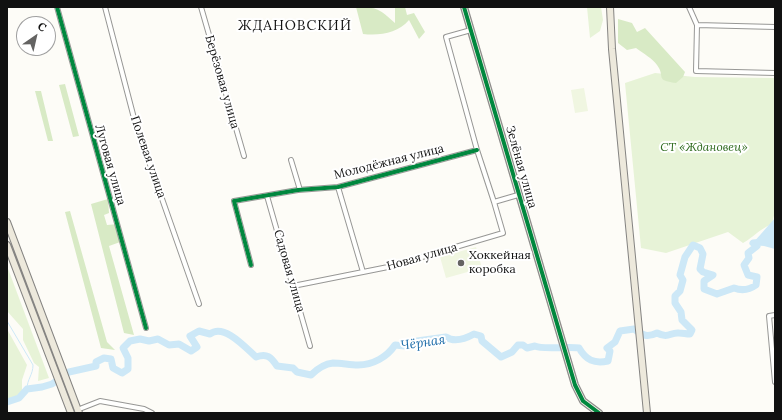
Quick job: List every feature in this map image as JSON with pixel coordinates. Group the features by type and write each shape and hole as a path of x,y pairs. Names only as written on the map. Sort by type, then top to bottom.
{"main road":[{"path":"610,7 612,49 647,413"},
{"path":"7,222 69,388 76,412"},
{"path":"7,245 62,391 76,412"}],"street":[{"name":"Луговая улица","path":"57,7 146,328"},
{"name":"Полевая улица","path":"105,7 135,122 199,304"},
{"name":"Берёзовая улица","path":"201,7 244,156"},
{"name":"Зелёная улица","path":"464,7 575,385 583,401 599,413"},
{"path":"688,7 697,25 696,71 775,73"},
{"path":"697,25 775,27"},
{"path":"471,30 446,37 477,150 494,202 518,195"},
{"name":"Молодёжная улица","path":"251,265 234,201 300,190 338,187 477,150"},
{"path":"291,160 300,190"},
{"path":"338,187 363,272"},
{"name":"Садовая улица","path":"267,196 310,346"},
{"name":"Новая улица","path":"293,286 388,267 503,233 494,202"},
{"path":"775,315 769,316 775,382"},
{"path":"76,412 100,401 144,409 152,413"}],"green space":[{"path":"356,7 374,8 395,23 395,7 405,7 407,15 414,13 425,32 419,39 409,20 400,28 388,33 363,34"},
{"path":"587,7 601,7 603,20 600,31 590,38"},
{"path":"618,19 632,23 637,32 645,28 685,72 683,77 676,83 665,81 657,65 650,58 636,48 627,50 618,43"},
{"name":"СТ «Ждановец»","path":"655,73 695,77 775,78 775,211 772,224 743,243 728,232 666,253 641,248 625,83"},
{"path":"65,84 79,136 73,137 59,85"},
{"path":"584,88 588,111 575,113 571,90"},
{"path":"35,91 41,91 53,141 48,141"},
{"path":"108,199 109,213 104,215 107,225 119,224 123,241 109,246 134,335 124,333 91,204"},
{"path":"70,211 107,342 115,350 101,348 65,212"},
{"name":"Хоккейная коробка","path":"476,247 482,268 446,278 440,257"},
{"path":"7,266 49,378 38,381 39,367 34,363 23,340 23,329 7,311"},
{"path":"7,329 27,365 22,380 22,391 16,399 7,398"}],"water":[{"path":"775,218 775,249 753,243"}],"waterway":[{"name":"Чёрная","path":"7,402 19,398 27,389 52,384 69,372 96,366 96,362 104,358 111,359 113,368 122,373 128,369 128,358 123,348 130,341 140,339 149,341 158,339 169,345 179,344 191,351 197,347 190,336 199,331 210,334 216,331 228,334 241,343 256,357 263,355 271,358 277,366 293,368 297,372 311,375 327,364 369,364 384,357 395,345 405,346 417,341 446,337 453,340 460,340 474,334 481,336 482,341 501,357 512,352 518,345 523,345 527,348 535,346 543,348 579,348 585,356 591,360 599,362 608,361 610,351 607,348 615,342 620,331 634,329 647,336 657,333 661,335 676,333 690,334 692,330 682,320 681,312 675,303 675,296 680,291 683,280 680,275 685,257 693,245 700,248 703,254 700,269 703,272 713,275 704,281 704,289 717,294 734,288 740,290 748,289 756,285 757,277 748,275 744,265 749,258 748,253 757,246 753,243 775,241"},
{"path":"7,321 33,365 27,389"}],"cycle path":[{"path":"57,7 146,328"},
{"path":"464,7 575,385 583,401 599,413"},
{"path":"251,265 234,201 298,190 338,187 477,150"}],"place":[{"name":"Хоккейная коробка","path":"461,263"}],"district":[{"name":"ЖДАНОВСКИЙ","path":"295,26"}]}
